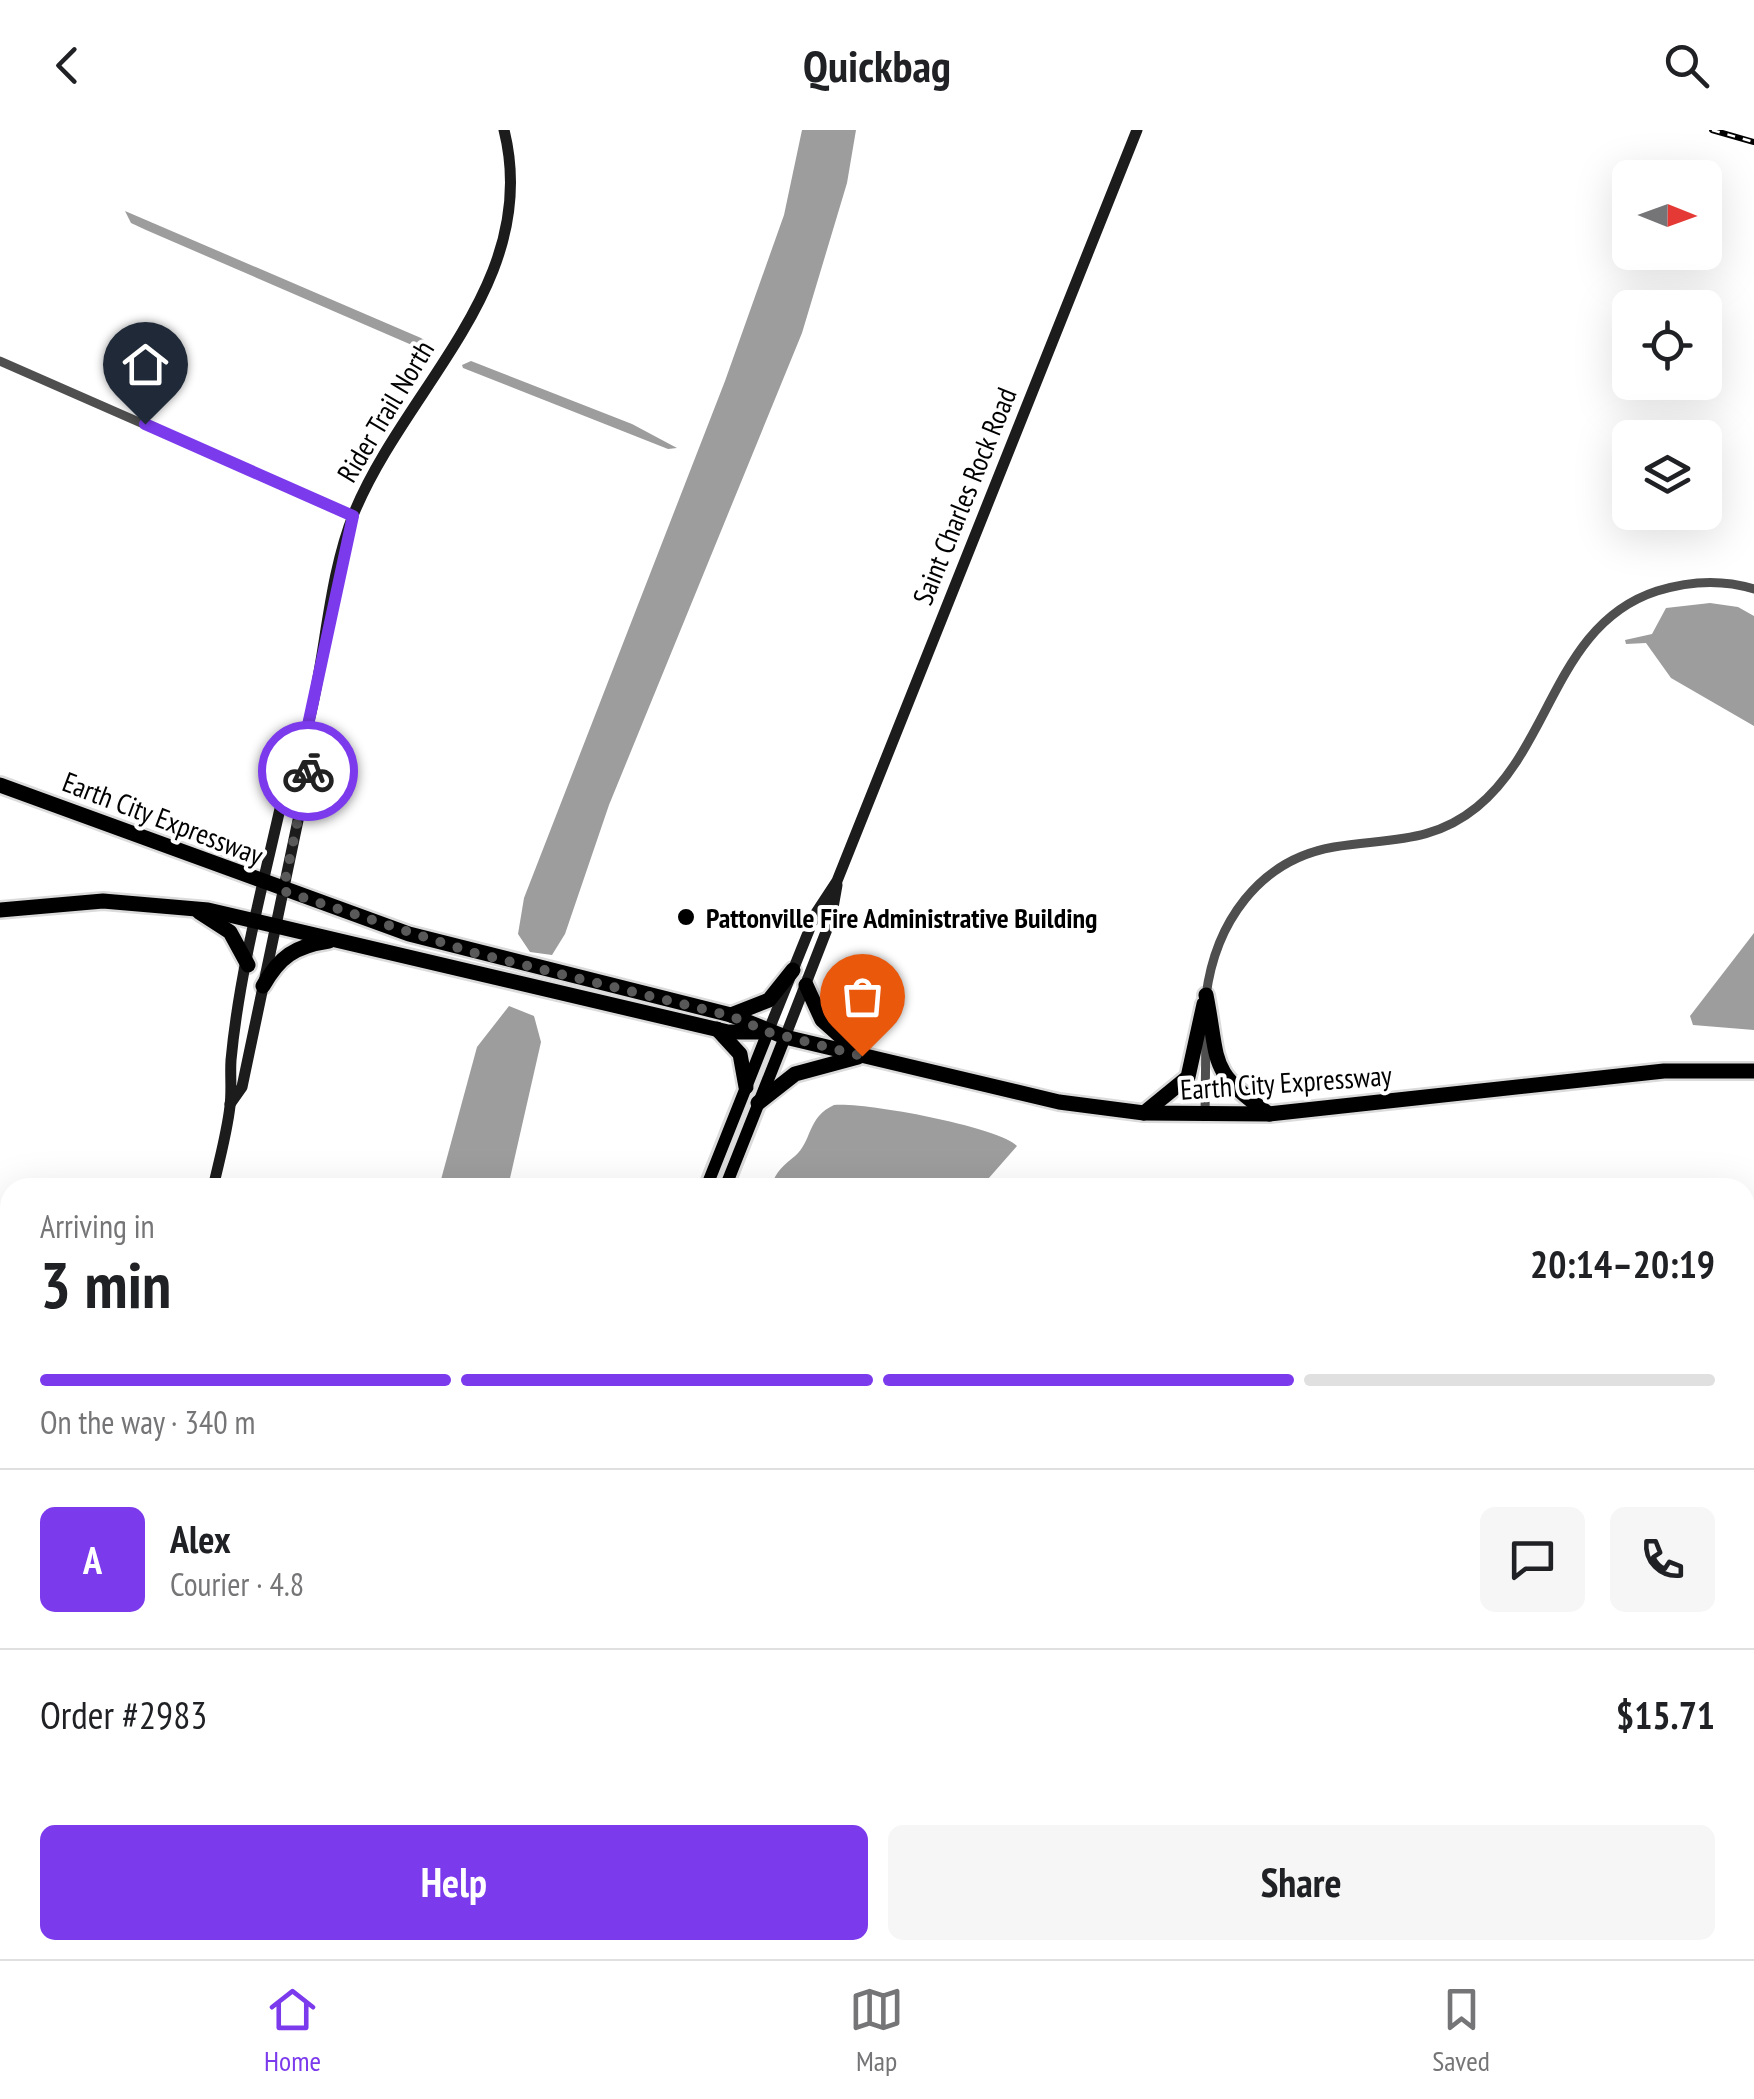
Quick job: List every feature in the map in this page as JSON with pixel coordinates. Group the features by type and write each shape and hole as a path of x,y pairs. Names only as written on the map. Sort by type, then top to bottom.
{"highway":[{"name":"Earth City Expressway","path":"0,784 283,891 471,952 731,1016 785,1037 1023,1095 1144,1113 1269,1114 1664,1071 1754,1072"},
{"name":"Earth City Expressway","path":"0,910 102,902 191,907 717,1030 768,1032"},
{"path":"191,907 230,932 248,965"},
{"path":"263,986 280,958 290,951 339,940"},
{"path":"731,1016 769,1000 793,970"},
{"path":"806,985 822,1020 862,1056"},
{"path":"1144,1113 1188,1078 1206,995"},
{"path":"1206,995 1217,1065 1224,1079 1269,1114"},
{"path":"717,1030 740,1054 746,1087"},
{"path":"758,1103 795,1074 862,1056"}],"main road":[{"name":"Saint Charles Rock Road","path":"710,1178 768,1032"},
{"name":"Saint Charles Rock Road","path":"728,1178 785,1037"}],"street":[{"name":"Rider Trail North","path":"215,1178 230,1104 232,1060 248,965 290,767 308,725 353,516 370,478 456,342 501,258 511,211 511,160 504,130"},
{"name":"Saint Charles Rock Road","path":"768,1032 816,913 837,881 1138,130"},
{"path":"0,361 353,516"},
{"path":"1205,1116 1206,995 1215,947 1251,890 1274,872 1319,850 1430,836 1480,805 1500,784 1579,650 1611,614 1642,596 1678,584 1708,582 1754,589"},
{"name":"Rider Trail North","path":"230,1104 242,1086 309,768 308,725"},
{"name":"Saint Charles Rock Road","path":"785,1037 831,919 837,881"}],"shaded area":[{"path":"802,130 856,130 847,183 802,333 609,805 565,934 552,955 530,952 518,934 524,898 725,381 784,215"},
{"path":"125,211 421,338 427,342 428,352 146,230 131,223"},
{"path":"471,361 632,424 677,448 668,449 463,368"},
{"path":"1710,603 1738,607 1754,616 1754,726 1671,678 1646,643 1626,644 1625,640 1652,634 1666,608"},
{"path":"1754,933 1754,1030 1693,1025 1690,1016"},
{"path":"509,1006 534,1016 541,1042 510,1178 441,1178 477,1047"},
{"path":"834,1105 850,1105 931,1117 985,1131 1017,1146 989,1178 775,1178 800,1150 825,1110"}],"railway":[{"path":"1712,130 1754,142"}],"way so far":[{"path":"308,771 283,891 471,952 731,1016 768,1032 862,1056"}],"place":[{"name":"Pattonville Fire Administrative Building","path":"686,917"}],"route":[{"path":"145,424 353,516 308,725 308,771"}]}
